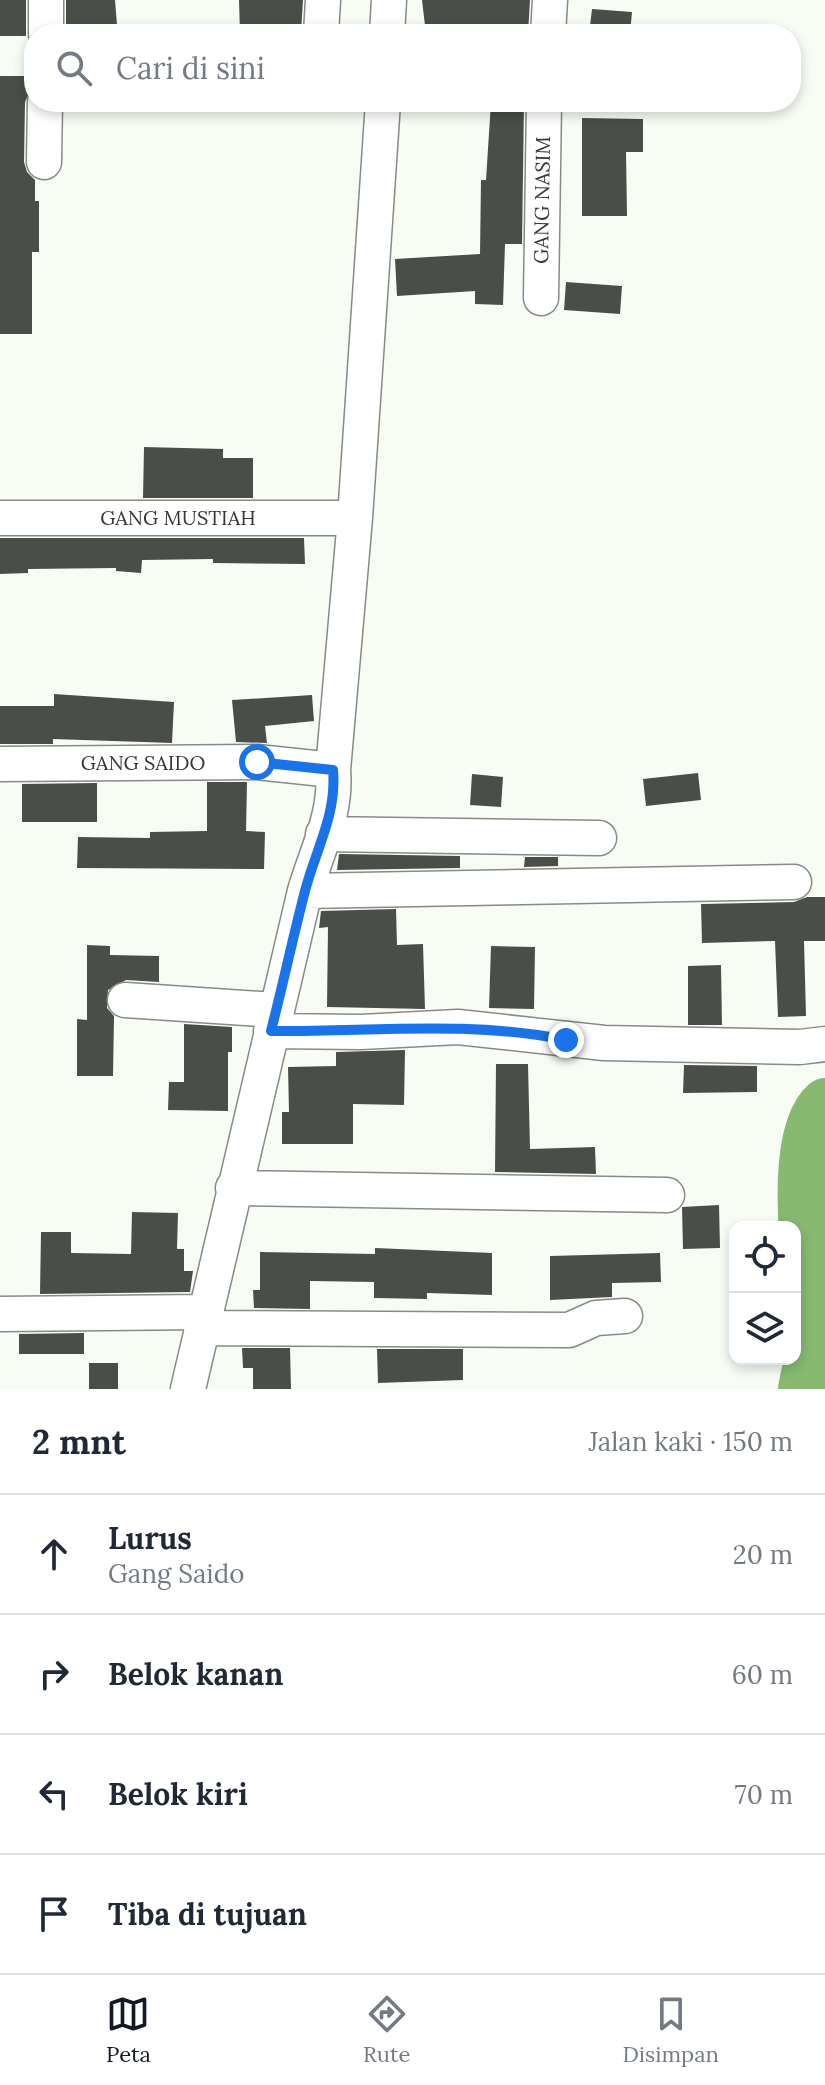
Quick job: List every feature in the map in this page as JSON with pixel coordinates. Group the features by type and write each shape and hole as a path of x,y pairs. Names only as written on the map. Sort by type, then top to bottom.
{"street":[{"path":"46,0 46,24"},
{"path":"322,24 323,0"},
{"path":"388,24 389,0"},
{"path":"549,24 550,0"},
{"path":"44,162 45,112"},
{"path":"188,1389 305,891 333,812 333,770 355,518 382,112"},
{"name":"GANG NASIM","path":"541,298 544,112"},
{"name":"GANG MUSTIAH","path":"0,518 355,518"},
{"name":"GANG SAIDO","path":"0,764 257,762 333,770"},
{"path":"323,834 599,838"},
{"path":"305,891 794,882"},
{"path":"125,1000 361,1032 458,1027 604,1043 800,1047 825,1044"},
{"path":"233,1188 667,1195"},
{"path":"0,1314 569,1330 596,1318 625,1316"}],"building":[{"path":"0,0 26,0 24,36 0,36"},
{"path":"66,0 115,0 117,24 66,24"},
{"path":"239,0 303,0 302,24 240,24"},
{"path":"422,0 530,0 529,24 425,24"},
{"path":"592,9 632,12 631,24 590,24"},
{"path":"0,76 24,76 24,162 27,172 35,180 35,201 39,201 39,252 32,252 32,334 0,334"},
{"path":"490,112 524,112 522,244 505,244 503,305 475,304 475,291 397,296 395,259 480,254 481,180 486,180"},
{"path":"582,118 643,119 643,152 626,152 627,216 582,216"},
{"path":"566,282 622,286 620,314 564,310"},
{"path":"144,447 223,449 223,458 253,458 253,498 143,498"},
{"path":"0,538 304,538 305,564 213,563 213,559 142,560 141,573 116,571 116,568 28,569 28,573 0,574"},
{"path":"54,694 174,702 172,743 53,739 53,744 0,744 0,706 54,706"},
{"path":"312,695 314,721 265,726 267,743 236,742 232,700"},
{"path":"698,773 701,800 646,806 643,779"},
{"path":"472,774 503,777 501,807 470,805"},
{"path":"207,782 247,782 246,831 265,832 264,869 77,868 78,837 150,838 150,832 207,831"},
{"path":"97,783 97,822 22,822 22,784"},
{"path":"339,854 460,856 460,868 337,870"},
{"path":"525,857 558,857 558,866 524,867"},
{"path":"807,897 825,897 825,941 804,941 806,1016 778,1017 775,941 702,943 701,904 794,902"},
{"path":"396,909 397,945 423,944 425,1009 327,1007 328,927 319,928 321,911"},
{"path":"87,945 110,946 110,955 159,956 159,982 126,980 108,990 107,1008 114,1016 113,1076 77,1076 77,1019 87,1020"},
{"path":"491,946 535,947 534,1009 489,1008"},
{"path":"721,965 722,1025 688,1025 688,966"},
{"path":"184,1024 232,1027 232,1052 228,1052 228,1111 168,1110 169,1082 184,1082"},
{"path":"405,1050 404,1105 353,1104 353,1144 282,1144 282,1112 289,1112 288,1067 336,1066 336,1052"},
{"path":"496,1064 528,1064 530,1149 595,1147 596,1174 495,1172"},
{"path":"684,1065 757,1066 757,1092 683,1093"},
{"path":"719,1205 720,1248 683,1249 682,1207"},
{"path":"132,1212 178,1213 177,1249 184,1249 184,1271 193,1271 190,1292 40,1294 41,1232 71,1232 71,1253 131,1254"},
{"path":"375,1248 492,1253 492,1295 427,1293 427,1299 374,1298 374,1282 310,1281 310,1309 254,1308 253,1290 260,1290 260,1252 375,1254"},
{"path":"660,1253 661,1282 612,1283 612,1297 550,1300 550,1256"},
{"path":"84,1333 84,1354 19,1354 19,1334"},
{"path":"242,1348 290,1348 291,1389 253,1389 253,1368 243,1368"},
{"path":"377,1349 463,1349 463,1380 378,1383"},
{"path":"89,1363 118,1363 118,1389 89,1389"}],"waterway":[{"path":"802,1389 810,1340 802,1177 805,1146 813,1120 825,1102"}],"route":[{"path":"257,762 333,770 335,788 333,812 317,849 305,891 271,1031 361,1032 458,1027 566,1040"}]}
